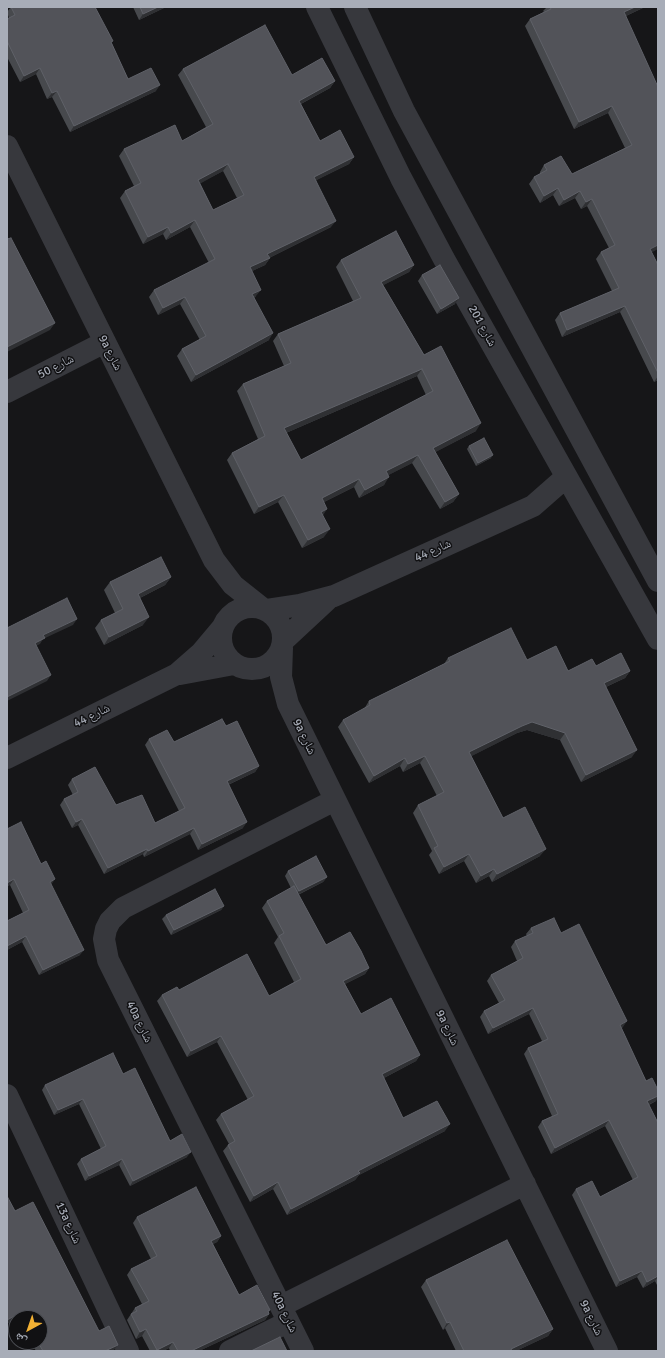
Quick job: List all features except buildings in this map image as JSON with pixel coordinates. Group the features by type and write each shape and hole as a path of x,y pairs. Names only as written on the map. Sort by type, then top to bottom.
{"street":[{"name":"شارع 201","path":"317,7 401,178 444,259 658,639"},
{"path":"355,7 404,111 658,581"},
{"name":"9a شارع","path":"7,146 214,560 233,585 264,609"},
{"name":"شارع 50","path":"7,392 105,342"},
{"name":"شارع 44","path":"282,645 320,605 334,596 533,506 566,477"},
{"name":"شارع 44","path":"533,506 581,502"},
{"name":"9a شارع","path":"214,560 224,624"},
{"name":"شارع 44","path":"264,609 289,608 334,596"},
{"path":"254,607 264,609 277,620 281,626 282,645 278,656 266,667 258,669 238,666 223,652 221,644 224,624 238,610 254,607"},
{"name":"شارع 44","path":"177,674 201,653 224,624"},
{"name":"9a شارع","path":"282,645 281,677 288,704 607,1351"},
{"name":"شارع 44","path":"7,758 177,674 208,667 238,666"},
{"name":"9a شارع","path":"238,666 266,684 288,704"},
{"name":"40a شارع","path":"303,1351 108,960 104,939 106,929 110,921 123,908 335,800"},
{"name":"13a شارع","path":"7,1095 128,1351"},
{"path":"230,1351 284,1314 525,1184"}]}
